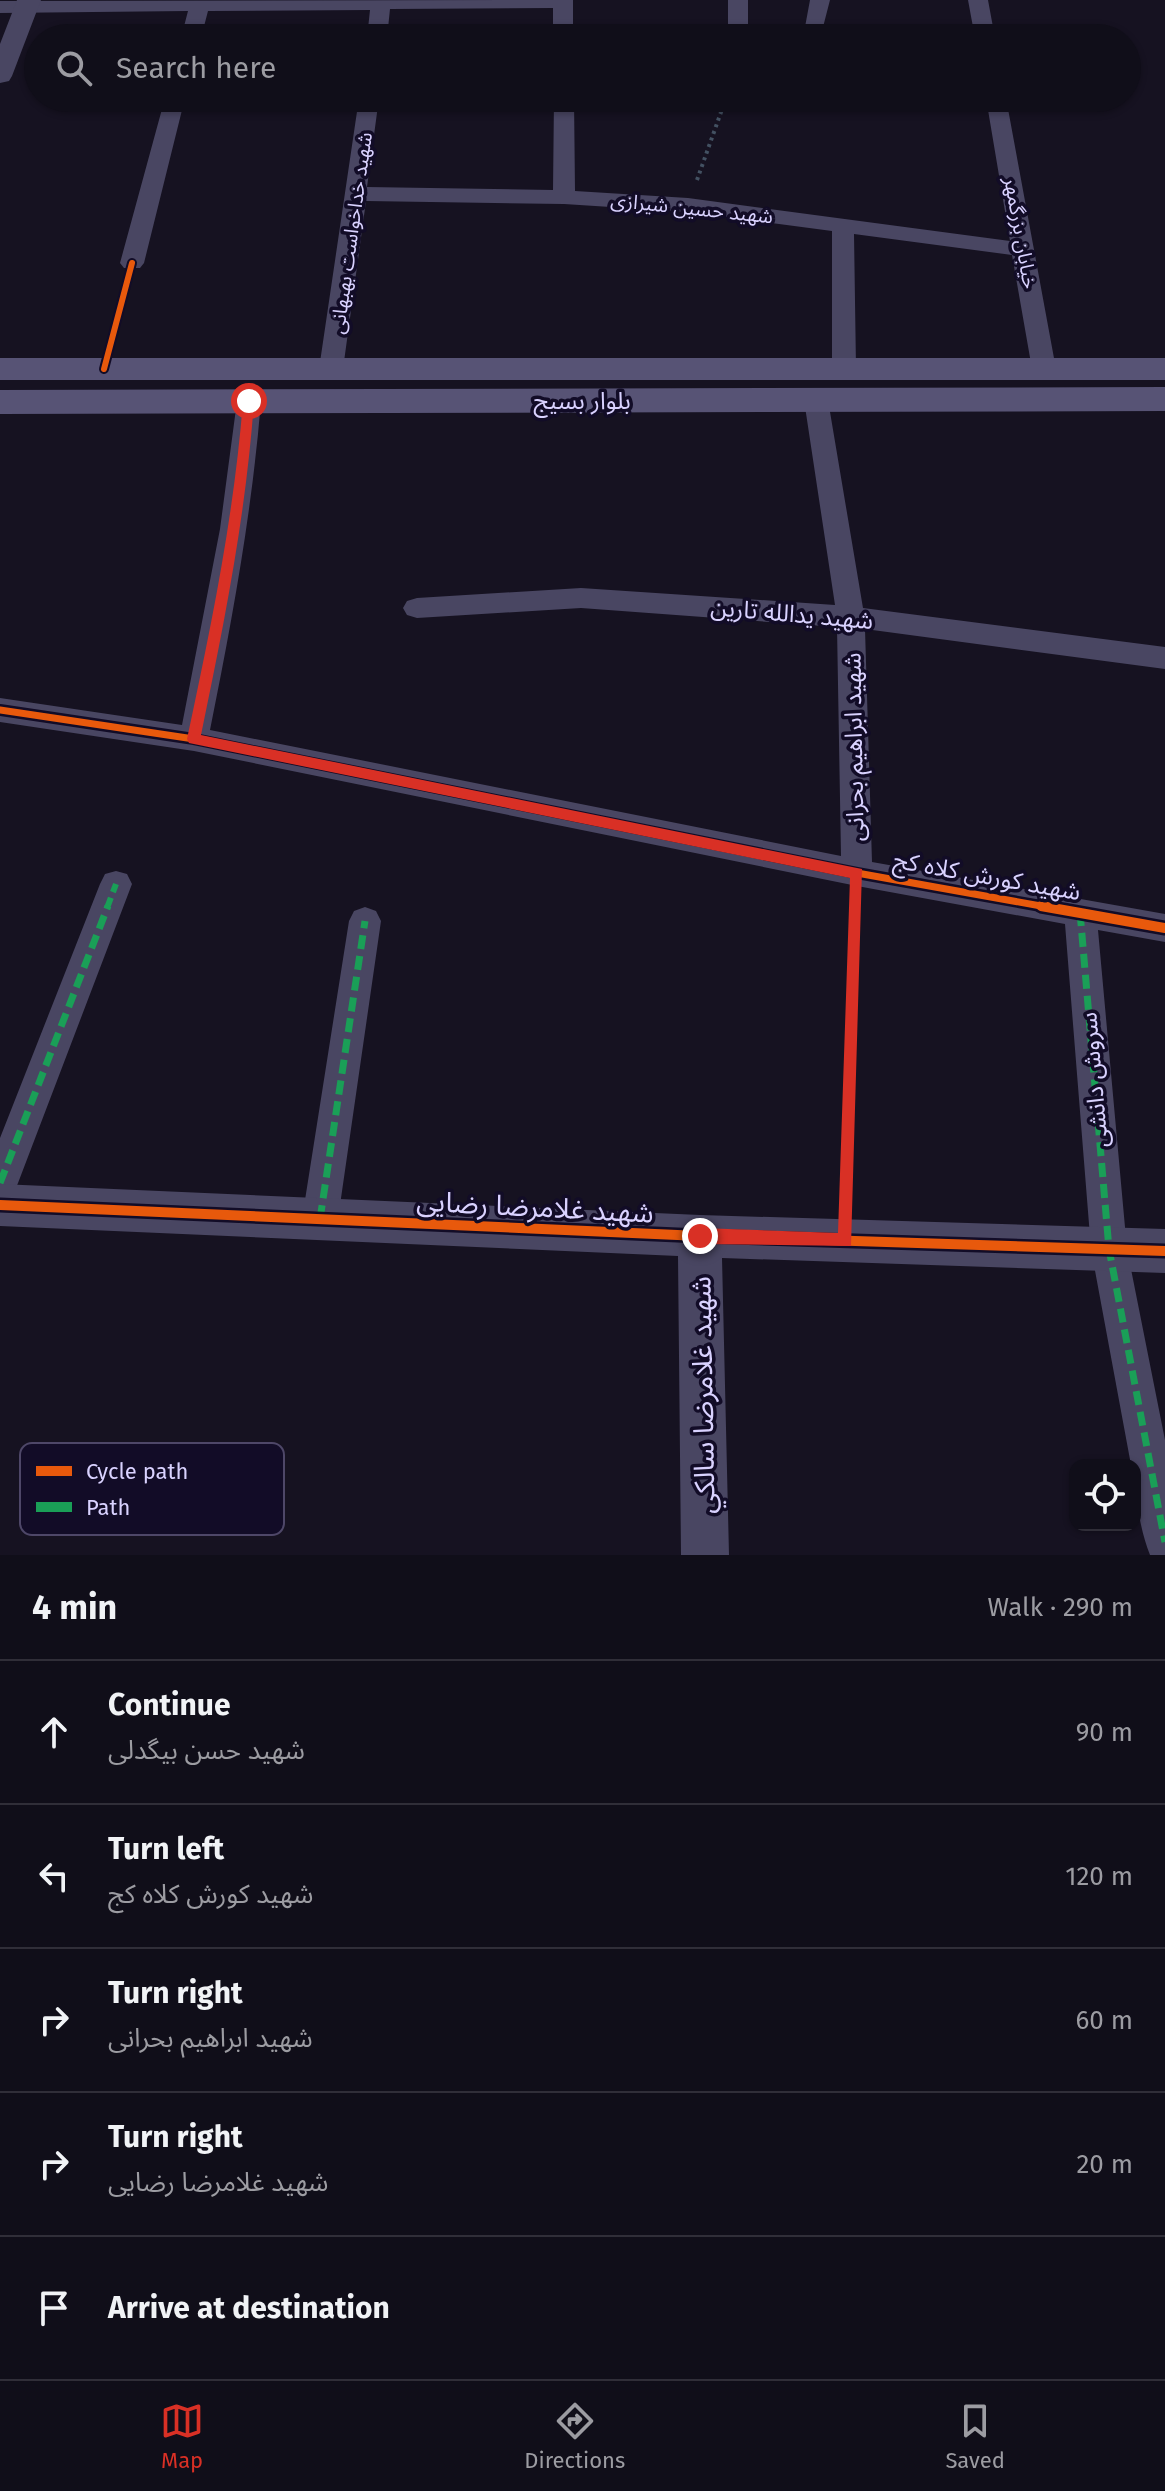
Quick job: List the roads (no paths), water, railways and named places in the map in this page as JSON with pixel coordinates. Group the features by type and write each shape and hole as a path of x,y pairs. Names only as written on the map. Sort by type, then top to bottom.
{"main road":[{"name":"بلوار بسیج","path":"0,369 1165,369"},
{"name":"بلوار بسیج","path":"0,402 1165,399"}],"street":[{"path":"738,0 738,24"},
{"path":"816,24 820,0"},
{"path":"978,0 982,24"},
{"path":"0,7 28,4 563,1 563,24"},
{"path":"379,24 381,2"},
{"path":"195,24 200,3"},
{"path":"0,76 28,4"},
{"path":"132,263 171,112"},
{"name":"شهید خداخواست بهبهانی","path":"331,369 367,112"},
{"path":"564,112 564,197"},
{"name":"خیابان بزرگمهر","path":"999,112 1044,369"},
{"name":"شهید حسین شیرازی","path":"357,194 564,197 688,205 1025,250"},
{"path":"843,225 844,368"},
{"name":"شهید ابراهیم بحرانی","path":"816,400 851,617 857,873"},
{"path":"194,739 229,570 249,401"},
{"name":"شهید یدالله تارین","path":"417,608 581,598 851,617 1165,658"},
{"name":"شهید کورش کلاه کج","path":"0,710 194,739 857,873 1165,928"},
{"path":"0,1183 116,884"},
{"name":"سروش دانشی","path":"1080,912 1109,1249 1165,1542"},
{"path":"320,1219 365,921"},
{"name":"شهید غلامرضا رضایی","path":"0,1205 700,1236 1165,1251"},
{"name":"شهید غلامرضا سالکي","path":"700,1236 705,1555"}]}
